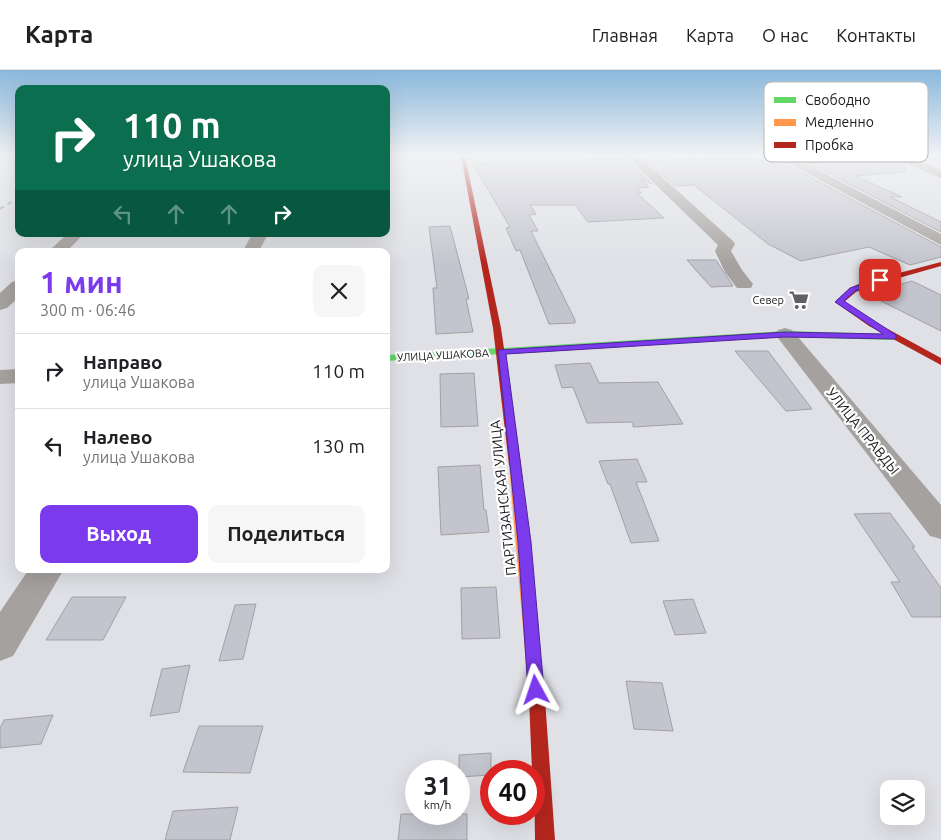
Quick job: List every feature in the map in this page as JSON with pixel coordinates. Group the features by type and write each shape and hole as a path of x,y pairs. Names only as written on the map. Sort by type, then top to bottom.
{"street":[{"name":"ПАРТИЗАНСКАЯ УЛИЦА","path":"470,192 501,352 524,542 539,726 545,840"},
{"path":"671,192 727,244 723,251 726,259 744,284"},
{"path":"849,192 941,240"},
{"path":"60,248 73,237"},
{"path":"941,264 864,285 853,290 839,302 893,337 941,362"},
{"path":"0,304 15,290"},
{"name":"УЛИЦА УШАКОВА","path":"390,358 785,334 893,337"},
{"name":"УЛИЦА ПРАВДЫ","path":"785,334 941,527"},
{"path":"0,377 15,376"},
{"path":"0,644 45,573"}],"building":[{"path":"489,192 641,192 642,193 637,193 664,218 588,222 575,205 530,205 536,214 529,215 538,231 531,231 575,323 549,324 520,250 516,251 506,228 510,227"},
{"path":"703,192 838,192 941,247 941,257 910,265 869,247 801,261 768,244"},
{"path":"864,192 891,192 902,197 890,197 941,222 941,232"},
{"path":"450,226 469,299 466,299 473,332 436,334 433,288 437,288 429,227"},
{"path":"687,260 716,260 733,286 711,287"},
{"path":"912,281 941,295 941,331 867,294"},
{"path":"735,351 768,351 812,409 786,411"},
{"path":"590,363 599,383 658,382 683,424 633,427 633,422 587,423 573,387 562,388 555,365"},
{"path":"474,373 478,426 441,427 440,374"},
{"path":"637,459 647,482 636,482 659,541 631,543 610,484 608,484 599,461"},
{"path":"480,465 484,510 486,510 489,532 441,535 438,467"},
{"path":"890,513 915,547 912,547 941,588 941,617 912,617 891,582 900,582 854,514"},
{"path":"496,587 500,638 462,639 461,588"},
{"path":"72,597 126,597 103,640 46,640"},
{"path":"693,599 706,633 675,635 663,601"},
{"path":"256,604 243,659 219,661 235,605"},
{"path":"190,665 179,712 150,716 162,669"},
{"path":"626,681 662,683 673,731 634,729"},
{"path":"53,715 41,744 0,748 0,728 4,720"},
{"path":"199,726 263,726 250,773 183,772"},
{"path":"491,753 491,760 480,760 480,776 470,776 470,760 459,760 459,755"},
{"path":"238,807 230,840 165,840 173,811"},
{"path":"401,814 405,814 405,825 467,825 467,840 398,840"}],"railway":[{"path":"0,209 15,200"}],"traffic: fast":[{"path":"390,358 785,334 893,337"}],"traffic: slow":[{"path":"515,465 537,699"}],"traffic: jam":[{"path":"470,192 497,328 515,465"},
{"path":"941,264 864,285 853,290 839,302 872,324 941,362"},
{"path":"537,699 545,840"}],"place":[{"name":"Север","path":"799,300"}],"route":[{"path":"536,690 524,542 501,352 785,334 893,337 839,302 853,290 880,280"}]}
